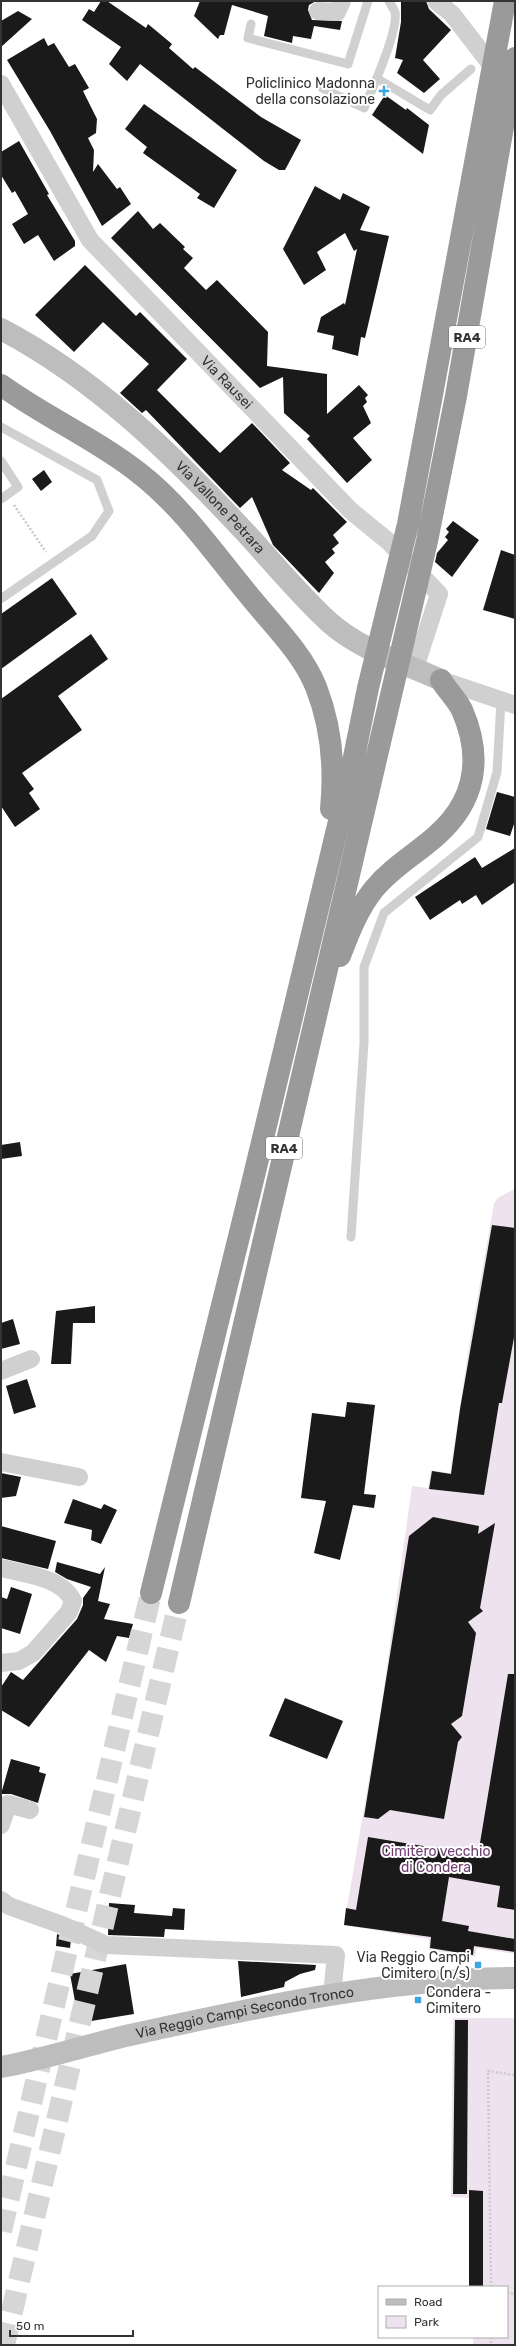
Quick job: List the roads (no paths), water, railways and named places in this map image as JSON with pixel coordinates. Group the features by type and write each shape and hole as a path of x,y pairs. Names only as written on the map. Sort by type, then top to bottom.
{"highway":[{"name":"RA4","path":"151,1593 252,1184 352,767 368,688 408,524 505,1"},
{"name":"RA4","path":"179,1603 312,1024 424,550 456,396 515,58"},
{"path":"1,385 23,401 110,452 140,474 176,507 298,655 316,685 330,739 334,786 324,880"},
{"path":"312,1024 355,919 374,889 394,867 436,836 454,818 471,787 474,762 472,738 461,709 441,680"}],"street":[{"path":"318,11 337,12 342,1"},
{"path":"436,1 452,14 515,95"},
{"name":"Via Rausei","path":"1,84 90,240 350,510 389,542 439,594 415,668"},
{"name":"Via Vallone Petrara","path":"1,329 45,354 96,390 164,449 219,504 329,622 358,643 441,680"},
{"path":"441,680 508,703"},
{"path":"1,1371 31,1359"},
{"path":"1,1462 79,1477"},
{"path":"1,1568 56,1583 68,1591 73,1601 69,1612 33,1652 19,1661 1,1663"},
{"path":"1,1826 8,1804 30,1810"},
{"path":"1,1900 9,1906 62,1925 106,1945 336,1954 332,1994"},
{"name":"Via Reggio Campi Secondo Tronco","path":"1,2067 130,2035 332,1994 463,1978 515,1978"}],"lane":[{"path":"251,24 248,38 348,64 368,1"},
{"path":"322,88 364,108 378,79 389,43 395,13 389,1"},
{"path":"378,79 430,110 441,95 471,69"},
{"path":"1,427 97,480 109,511 92,536 2,598 1,597"},
{"path":"1,461 18,487 5,499"},
{"path":"351,1237 364,1043 364,967 384,913 478,837 497,772 508,703"}],"tunnel":[{"path":"1,2231 151,1593"},
{"path":"4,2345 179,1603"}],"place":[{"name":"Policlinico Madonna della consolazione","path":"384,91"},
{"name":"Via Reggio Campi Cimitero (n/s)","path":"478,1965"},
{"name":"Condera - Cimitero","path":"418,2000"}],"park label":[{"name":"Cimitero vecchio di Condera","path":"436,1860"}]}
